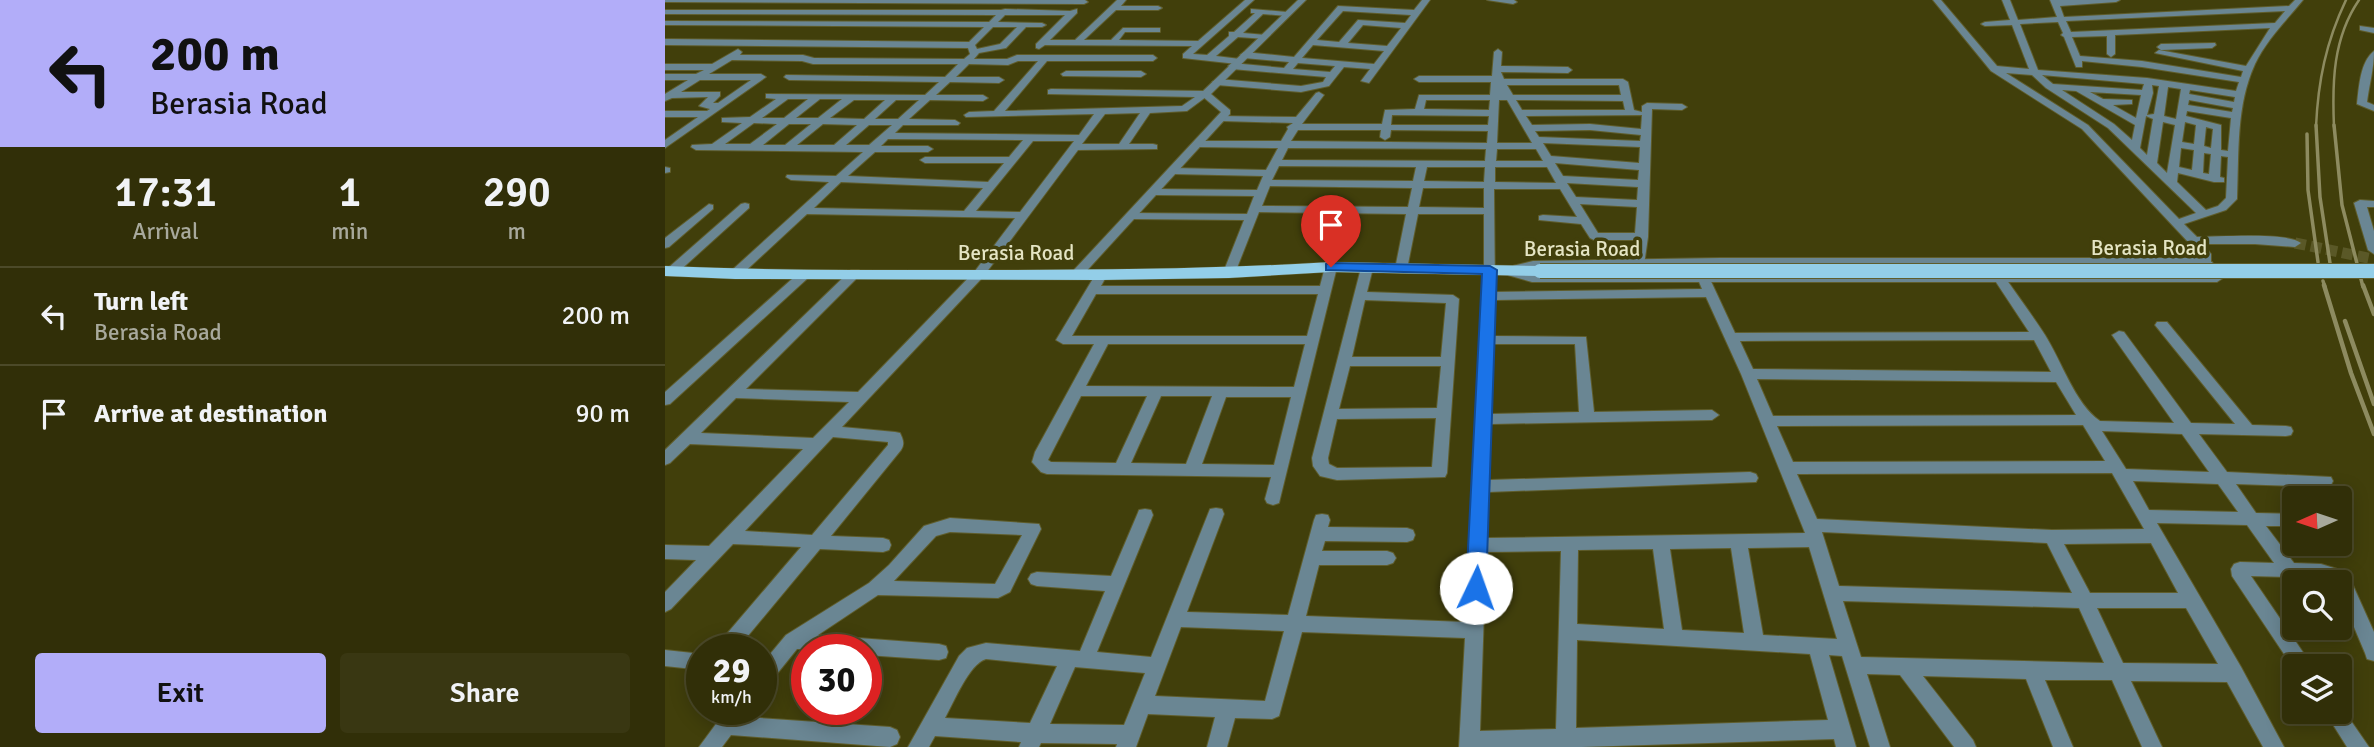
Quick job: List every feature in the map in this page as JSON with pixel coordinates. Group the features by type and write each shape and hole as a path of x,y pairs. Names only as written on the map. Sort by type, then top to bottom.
{"main road":[{"name":"Berasia Road","path":"669,271 735,274 855,272 1101,275 1229,273 1331,267 1508,271 2075,269 2373,253"}],"street":[{"path":"665,0 1085,1"},
{"path":"668,25 715,0"},
{"path":"1062,58 1122,0"},
{"path":"1250,0 1186,57 1238,61 1294,60 1376,67"},
{"path":"1085,1 1043,42 999,79 969,115 1184,110 1205,94 1302,0"},
{"path":"1366,81 1426,0"},
{"path":"1491,0 1513,2"},
{"path":"1508,271 1532,278 2217,278 2205,264 2205,254 2194,241 2085,127 1994,69 1965,30 1937,0"},
{"path":"1947,0 1965,22 1965,30"},
{"path":"2006,0 2014,24 2041,79 2112,126 2205,215"},
{"path":"2080,66 2065,35 2055,2 2116,0"},
{"path":"2185,0 2193,11"},
{"path":"2224,0 2231,9"},
{"path":"2177,223 2205,215 2228,204 2240,100 2249,69 2299,0"},
{"path":"668,95 817,1"},
{"path":"885,45 944,1"},
{"path":"735,274 948,79 1014,1"},
{"path":"1114,8 1157,8"},
{"path":"1286,71 1341,8 1416,13"},
{"path":"1985,24 2151,13 2291,8"},
{"path":"1238,10 1287,14"},
{"path":"665,12 1072,13"},
{"path":"1207,59 1261,12"},
{"path":"2151,13 2158,30 2159,53"},
{"path":"1341,45 1361,22 1407,26"},
{"path":"679,43 711,24"},
{"path":"717,43 745,24"},
{"path":"668,25 1042,25"},
{"path":"782,44 811,25"},
{"path":"813,44 839,25"},
{"path":"854,44 879,25"},
{"path":"912,45 936,25"},
{"path":"942,45 966,25"},
{"path":"730,57 803,58 813,61 970,53 1003,46 1024,25"},
{"path":"2065,35 2279,25"},
{"path":"2200,60 2226,28"},
{"path":"1114,42 1123,30 1157,30"},
{"path":"1213,32 1263,37"},
{"path":"2111,32 2111,54"},
{"path":"665,42 942,45 1008,62 1022,58 1153,58"},
{"path":"1043,42 1200,44"},
{"path":"1128,93 1165,42"},
{"path":"1310,42 1390,49"},
{"path":"2159,53 2212,45"},
{"path":"1498,52 1489,185 1490,270 1469,744 1566,737 1844,738 1817,646"},
{"path":"2159,53 2249,69"},
{"path":"2374,54 2365,78 2362,104 2374,108"},
{"path":"997,114 1045,58"},
{"path":"1034,113 1077,58"},
{"path":"1238,61 1286,71 1333,75"},
{"path":"1217,82 1305,89 1326,84 1341,64"},
{"path":"2041,79 2080,66 2240,100"},
{"path":"2080,66 2164,83 2201,122 2219,129 2214,179"},
{"path":"665,67 714,67"},
{"path":"1994,69 2069,85 2129,103 2139,124"},
{"path":"1497,78 1568,70"},
{"path":"2060,73 2069,85 2139,124 2158,118 2183,104 2240,100"},
{"path":"1066,74 1141,75"},
{"path":"665,77 761,78 665,145"},
{"path":"789,78 999,79"},
{"path":"1497,78 1594,236 1642,233"},
{"path":"1419,79 1497,78 1623,82 1630,113"},
{"path":"2069,85 2146,78"},
{"path":"2069,85 2110,107 2129,103 2146,78"},
{"path":"2135,149 2146,78"},
{"path":"2151,165 2164,83"},
{"path":"1051,92 1205,94 1221,110 1294,124 1387,128 1493,128"},
{"path":"668,95 717,94 704,106 721,106"},
{"path":"1229,273 1282,146 1294,124 1319,95"},
{"path":"2088,95 2129,103"},
{"path":"769,96 983,98"},
{"path":"715,148 786,96"},
{"path":"752,148 817,97"},
{"path":"787,148 851,97"},
{"path":"836,149 894,97"},
{"path":"1419,112 1422,97 1626,98"},
{"path":"2183,104 2240,100"},
{"path":"2100,102 2129,103"},
{"path":"2171,185 2183,104"},
{"path":"1640,262 1647,106 1682,107"},
{"path":"1123,146 1146,110"},
{"path":"1077,274 1199,144 1221,110"},
{"path":"665,604 979,274 1102,111"},
{"path":"1383,145 1388,112 1494,113"},
{"path":"1520,113 1647,114"},
{"path":"665,114 710,114"},
{"path":"725,120 955,122"},
{"path":"2197,175 2201,122"},
{"path":"1529,128 1590,127 1646,138"},
{"path":"665,131 685,131"},
{"path":"886,136 1030,138 1153,147"},
{"path":"967,214 1030,138"},
{"path":"1199,144 1491,145 1646,138"},
{"path":"2177,144 2234,155"},
{"path":"696,147 871,149 1012,160"},
{"path":"1156,192 1422,163 1549,161 1644,167"},
{"path":"1401,269 1422,163"},
{"path":"2173,169 2232,183"},
{"path":"1173,171 1418,184 1643,184"},
{"path":"790,177 991,185"},
{"path":"1573,201 1643,204"},
{"path":"2373,253 2370,223 2360,203 2374,204"},
{"path":"669,271 745,206"},
{"path":"665,246 709,207"},
{"path":"804,211 1022,215"},
{"path":"1132,216 1488,211"},
{"path":"1543,218 1587,224"},
{"path":"2194,241 2266,240 2295,243"},
{"path":"665,246 700,246"},
{"path":"1508,271 1533,265 1640,262 2205,264"},
{"path":"1273,499 1331,267"},
{"path":"1360,296 1453,299 1439,473 1326,472 1321,466 1320,458 1331,414 1360,296 1367,268"},
{"path":"665,459 855,272"},
{"path":"665,400 805,274"},
{"path":"1101,275 1063,340 1313,340"},
{"path":"1703,276 1748,374 1813,532 1879,747"},
{"path":"2000,279 2039,336 2060,377 2119,471 2274,747"},
{"path":"1091,290 1325,290"},
{"path":"1489,296 1709,293"},
{"path":"2162,325 2249,431"},
{"path":"2119,335 2287,569"},
{"path":"1730,337 2039,336"},
{"path":"1487,340 1581,340 1587,417"},
{"path":"1103,341 1040,462 1047,468 1280,471"},
{"path":"1344,361 1450,362"},
{"path":"1748,374 2060,377"},
{"path":"1076,391 1300,392"},
{"path":"1121,469 1156,391"},
{"path":"1192,470 1221,392"},
{"path":"730,393 861,397"},
{"path":"1331,414 1445,413"},
{"path":"1483,419 1712,415"},
{"path":"1767,421 2088,421 2097,426 2285,431"},
{"path":"739,634 897,446 895,437 829,431"},
{"path":"687,438 817,444"},
{"path":"1787,468 2119,471 2222,479 2325,481"},
{"path":"1480,486 1750,478"},
{"path":"929,726 1032,740 1129,741 1216,514"},
{"path":"1032,740 1117,584 1145,515"},
{"path":"2145,516 2282,520"},
{"path":"805,634 875,588 930,531 941,526 1033,529 1004,587 998,591 875,588"},
{"path":"1142,705 1272,710 1320,527 1407,535"},
{"path":"1478,545 1738,541 1813,532 2052,537 2157,536"},
{"path":"728,537 883,545"},
{"path":"2052,537 2085,601 2152,747"},
{"path":"1738,541 1755,642"},
{"path":"1661,542 1674,638"},
{"path":"1566,737 1570,544"},
{"path":"665,552 713,553"},
{"path":"1312,558 1387,558"},
{"path":"2295,654 2239,571 2243,567 2321,570 2341,577 2374,653"},
{"path":"1037,579 1117,584"},
{"path":"1833,593 2085,601 2193,600"},
{"path":"1175,619 1474,630"},
{"path":"1568,631 1817,646 1904,666 2117,673 2234,673"},
{"path":"777,660 791,644"},
{"path":"882,648 939,652"},
{"path":"918,747 966,662 974,654 986,651 1157,666"},
{"path":"665,658 686,660"},
{"path":"1904,666 1966,747"},
{"path":"2032,671 2063,747"},
{"path":"1217,747 1228,707"},
{"path":"2343,724 2359,747"},
{"path":"709,747 726,725 890,737"}],"tunnel":[{"path":"2295,243 2373,259"}],"railway":[{"path":"2316,126 2324,62 2346,0"},
{"path":"2334,127 2334,77 2339,45 2350,15 2359,0"},
{"path":"2334,125 2342,205 2363,287"},
{"path":"2316,126 2320,197 2330,263"},
{"path":"2307,134 2308,190 2318,262"},
{"path":"2323,281 2325,287"},
{"path":"2324,285 2351,373 2374,434"},
{"path":"2363,285 2374,314"},
{"path":"2345,321 2374,404"}],"route":[{"path":"1331,267 1490,270 1476,588"}]}
